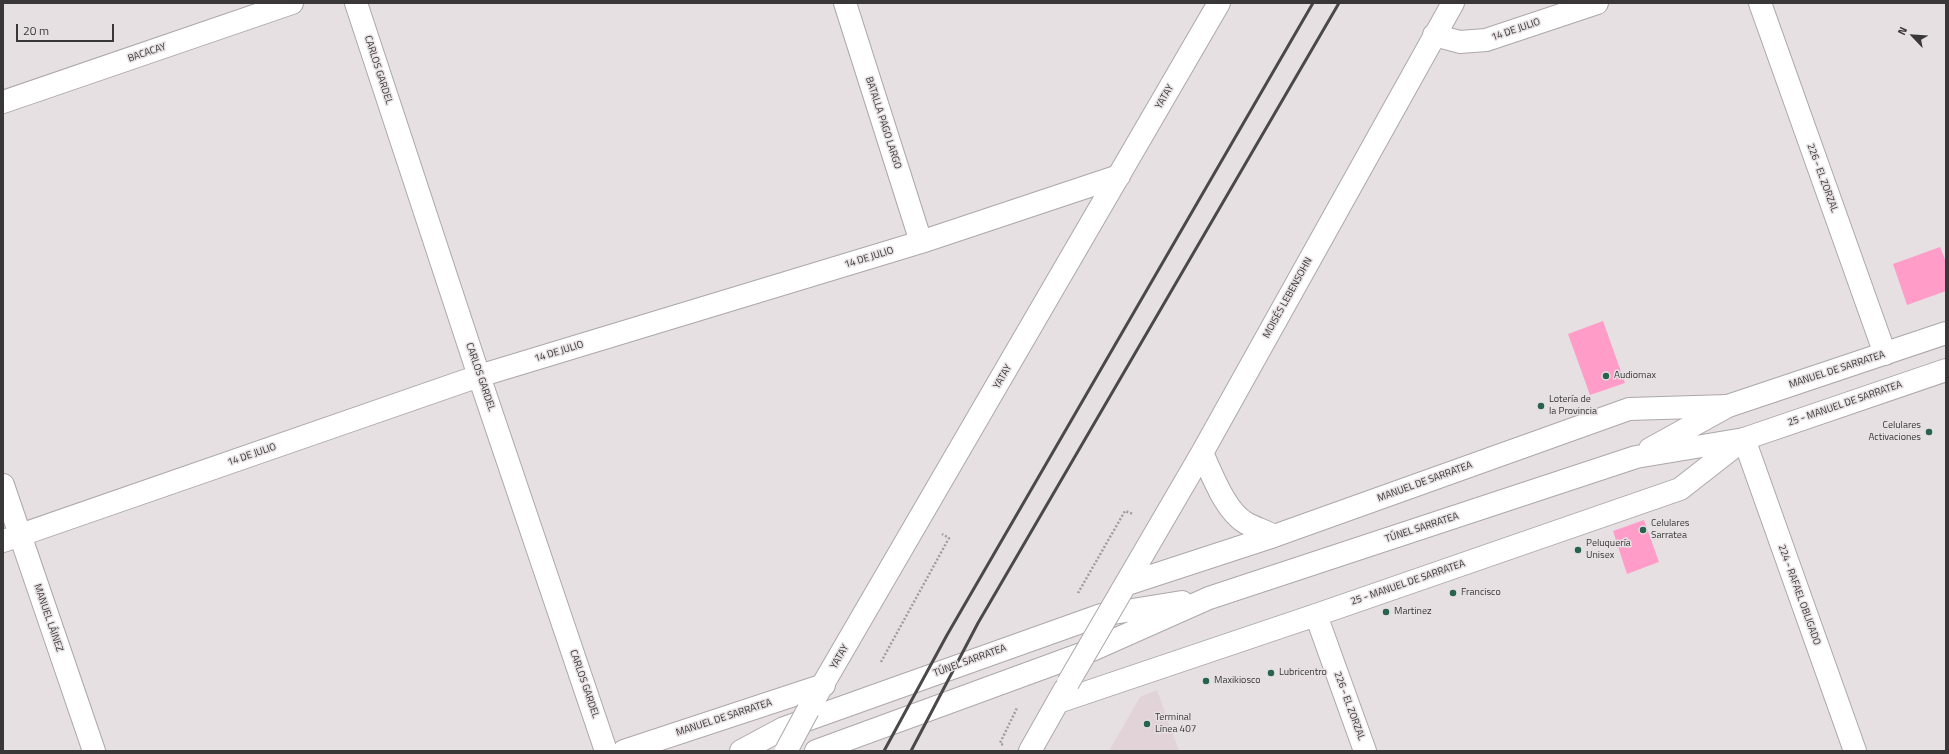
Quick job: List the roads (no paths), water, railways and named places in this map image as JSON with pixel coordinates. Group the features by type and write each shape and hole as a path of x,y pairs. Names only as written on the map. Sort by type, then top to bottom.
{"street":[{"name":"BACACAY","path":"3,102 292,3"},
{"name":"CARLOS GARDEL","path":"356,3 479,376 606,751"},
{"name":"BATALLA PAGO LARGO","path":"845,3 921,242"},
{"name":"YATAY","path":"786,751 808,710 824,685 1220,3"},
{"name":"MOISÉS LEBENSOHN","path":"1030,751 1202,453 1453,3"},
{"name":"14 DE JULIO","path":"1434,35 1460,42 1486,40 1597,3"},
{"name":"226 - EL ZORZAL","path":"1760,3 1885,354"},
{"name":"14 DE JULIO","path":"12,538 479,376 921,242 1119,176"},
{"name":"MANUEL DE SARRATEA","path":"1636,457 1728,406 1946,333"},
{"name":"25 - MANUEL DE SARRATEA","path":"1636,457 1744,438 1946,370"},
{"name":"MANUEL DE SARRATEA","path":"1124,588 1629,409 1728,406"},
{"name":"25 - MANUEL DE SARRATEA","path":"1063,692 1316,615 1680,489 1744,438"},
{"name":"224 - RAFAEL OBLIGADO","path":"1744,438 1855,751"},
{"path":"1202,453 1218,487 1230,507 1244,522 1274,536"},
{"name":"TÚNEL SARRATEA","path":"816,751 1092,650 1209,598 1636,457"},
{"name":"MANUEL LÁINEZ","path":"3,485 12,538 94,751"},
{"name":"TÚNEL SARRATEA","path":"741,751 784,728 1101,614 1209,598"},
{"name":"226 - EL ZORZAL","path":"1316,615 1365,751"},
{"name":"MANUEL DE SARRATEA","path":"624,751 824,685"}],"railway":[{"path":"884,751 947,635 1313,3"},
{"path":"911,751 978,623 1339,3"}],"place":[{"name":"Audiomax","path":"1606,376"},
{"name":"Lotería de la Provincia","path":"1541,406"},
{"name":"Celulares Activaciones","path":"1929,432"},
{"name":"Celulares Sarratea","path":"1643,530"},
{"name":"Peluquería Unisex","path":"1578,550"},
{"name":"Francisco","path":"1453,593"},
{"name":"Martinez","path":"1386,612"},
{"name":"Lubricentro","path":"1271,673"},
{"name":"Maxikiosco","path":"1206,681"},
{"name":"Terminal Línea 407","path":"1147,724"}]}
